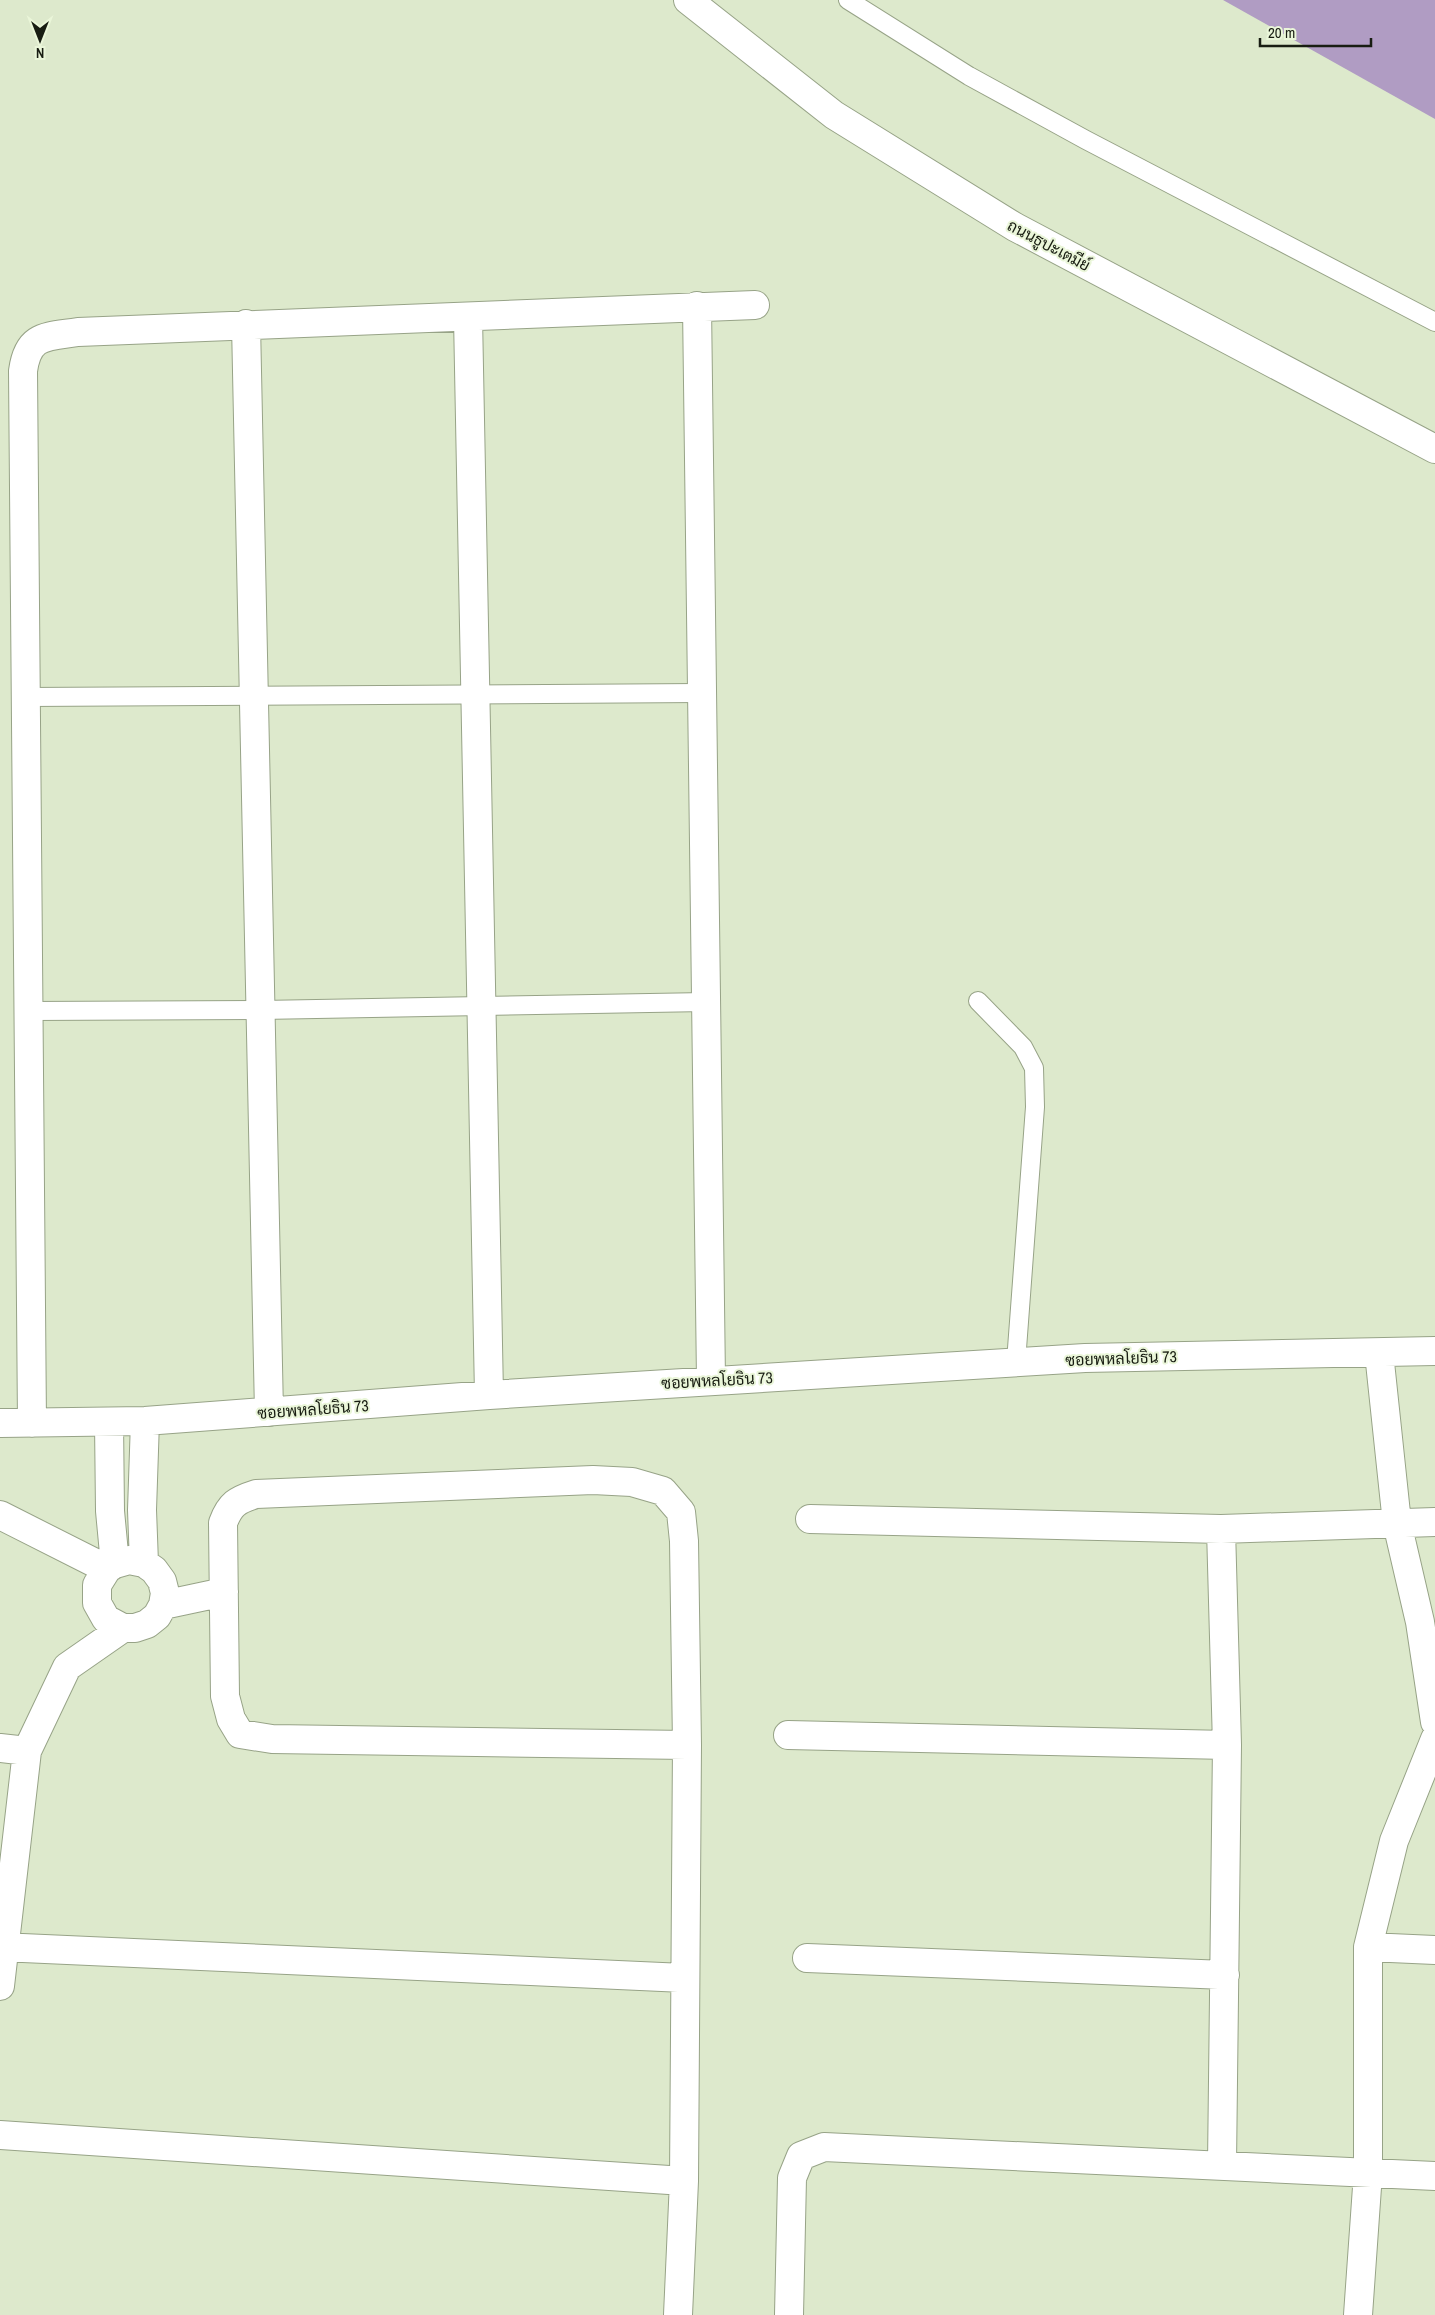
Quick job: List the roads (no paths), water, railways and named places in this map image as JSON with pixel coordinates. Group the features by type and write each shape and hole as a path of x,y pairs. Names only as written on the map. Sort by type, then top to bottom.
{"street":[{"name":"ถนนธูปะเตมีย์","path":"688,0 834,115 1015,227 1435,449"},
{"path":"32,1423 23,372 25,354 36,343 47,336 78,332 755,305"},
{"path":"697,306 711,1380"},
{"path":"468,317 489,1395"},
{"path":"246,324 268,1412"},
{"name":"ซอยพหลโยธิน 73","path":"0,1423 145,1421 711,1380 1086,1358 1435,1351"},
{"path":"1379,1353 1397,1523 1420,1622 1435,1722"},
{"path":"144,1563 142,1510 145,1421"},
{"path":"109,1422 111,1567"},
{"path":"678,2315 684,2181 687,1745 684,1541 681,1512 663,1491 632,1482 593,1480 256,1494 240,1499 228,1510 224,1523 225,1696 231,1719 240,1734 272,1739 687,1745"},
{"path":"0,1516 111,1567"},
{"path":"810,1519 1221,1529 1435,1522"},
{"path":"1221,1529 1227,1745 1222,2165"},
{"path":"129,1560 144,1563 154,1570 162,1580 165,1593 163,1605 157,1616 147,1624 135,1628 123,1628 106,1619 97,1603 97,1585 111,1567 129,1560"},
{"path":"163,1605 224,1592"},
{"path":"0,1986 27,1751 67,1667 123,1628"},
{"path":"788,1735 1227,1745"},
{"path":"1358,2315 1368,2173 1368,1947 1394,1841 1435,1739"},
{"path":"0,1748 27,1751"},
{"path":"1368,1947 1435,1950"},
{"path":"3,1948 684,1978"},
{"path":"807,1958 1225,1975"},
{"path":"0,2135 684,2181"},
{"path":"789,2315 792,2178 801,2156 824,2147 1435,2176"}],"lane":[{"path":"848,0 969,76 1036,113 1435,322"},
{"path":"26,697 701,692"},
{"path":"978,1001 1023,1047 1034,1068 1035,1107 1016,1362"},
{"path":"29,1011 261,1010 706,1002"}]}
